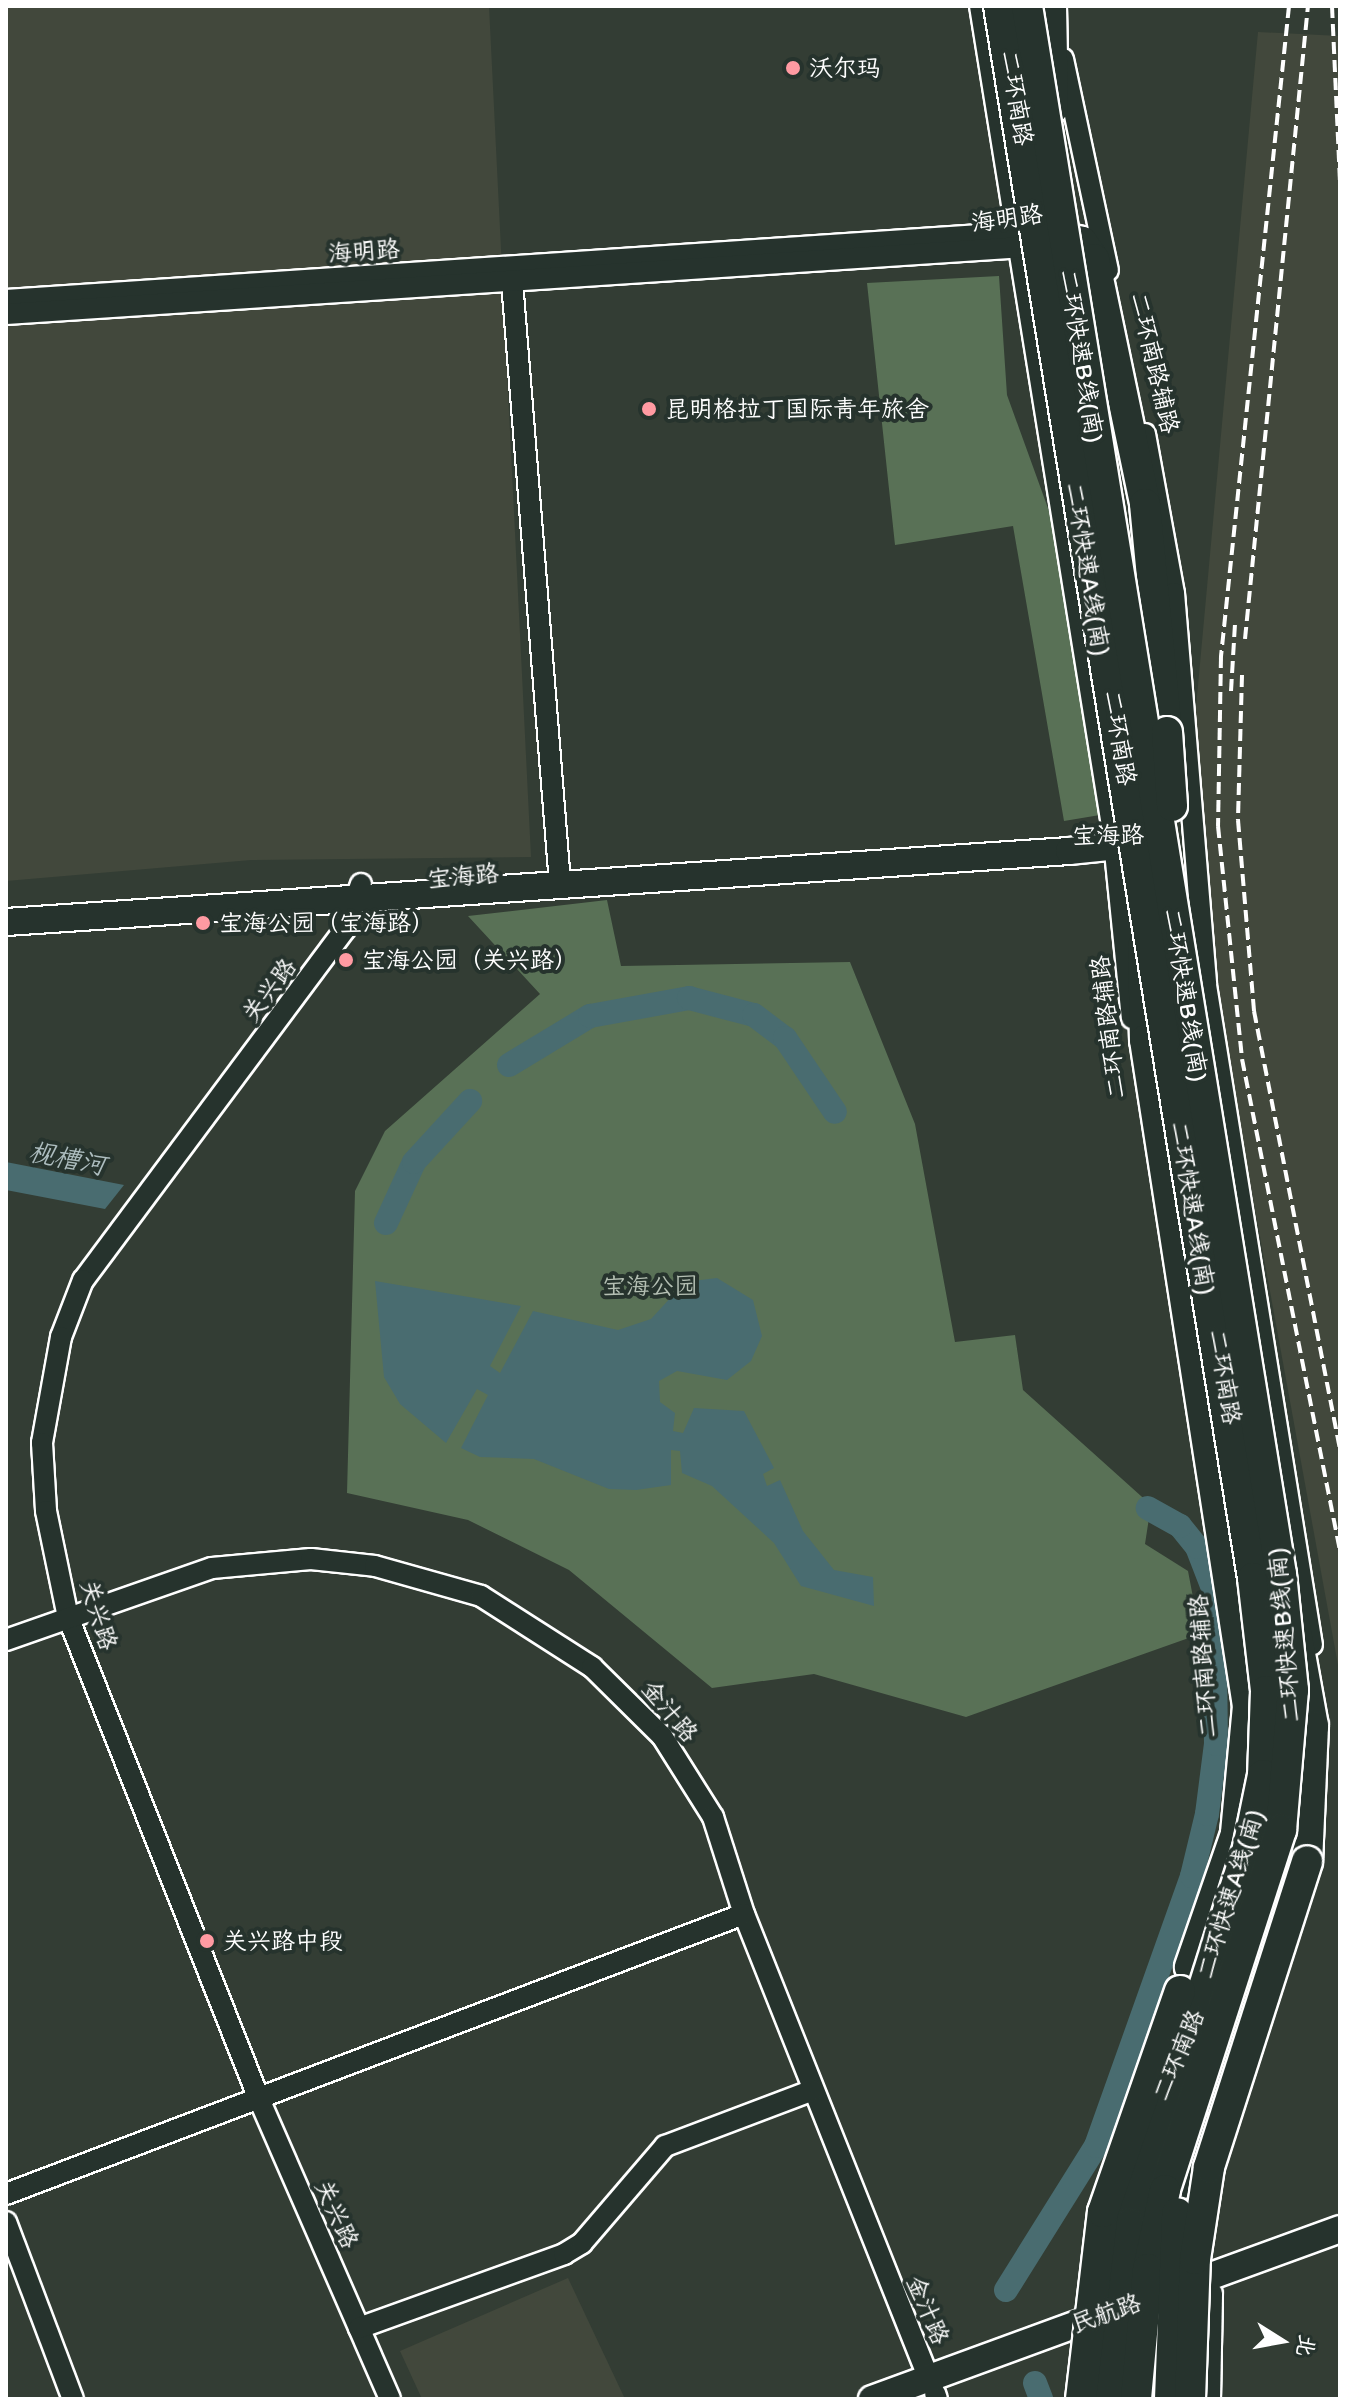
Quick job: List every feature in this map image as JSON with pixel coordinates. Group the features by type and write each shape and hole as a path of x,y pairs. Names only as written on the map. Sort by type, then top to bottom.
{"highway":[{"name":"二环快速A线(南)","path":"1001,6 1263,1657 1259,1800 1135,2197 1108,2399"},
{"name":"二环快速B线(南)","path":"1025,6 1038,235 1189,1011 1287,1616 1294,1721 1281,1830 1165,2190 1146,2283 1136,2399"},
{"path":"1053,6 1038,235 1082,242 1095,265 1148,530 1189,1011"},
{"path":"1081,2399 1090,2286 1109,2190 1230,1857 1247,1759 1245,1656 1149,1065 1131,837"},
{"path":"1218,1492 1263,1657"},
{"path":"1190,2399 1195,2259 1209,2167 1307,1861 1311,1696 1269,1525"},
{"path":"1190,1967 1243,1863 1259,1800"},
{"path":"1170,2399 1180,2195 1281,1830"}],"main road":[{"name":"二环南路","path":"1001,6 1131,837 1256,1565 1271,1721 1263,1800 1245,1875 1127,2183 1100,2324 1095,2399"},
{"name":"二环南路","path":"1131,837 1269,1525 1287,1655 1287,1778 1264,1880 1171,2158 1151,2399"},
{"name":"宝海路","path":"6,922 360,891 1131,837"},
{"name":"宝海路","path":"6,906 360,891"},
{"name":"民航路","path":"872,2399 930,2392 1340,2229"},
{"name":"民航路","path":"1157,2304 1212,2293 1340,2247"}],"street":[{"name":"二环南路辅路","path":"980,6 1038,235 1131,837 1137,1060 1227,1608 1236,1738 1218,1853 1130,2116 1100,2324"},
{"name":"二环南路辅路","path":"1053,6 1169,549 1206,985 1309,1627 1325,1779 1317,1865 1292,1951 1257,2040 1175,2198 1157,2304"},
{"name":"海明路","path":"6,314 936,246 1038,235 1100,234"},
{"name":"海明路","path":"6,300 511,275"},
{"path":"511,275 559,876"},
{"path":"1131,837 1191,830"},
{"name":"关兴路","path":"360,891 303,988 83,1280 61,1337 42,1443 46,1511 68,1617 259,2099 390,2399"},
{"name":"金汁路","path":"6,1640 212,1568 311,1559 375,1566 481,1596 573,1652 662,1736 713,1817 744,1914 930,2392"},
{"path":"6,2194 744,1914"},
{"path":"359,2328 564,2254 582,2243 665,2146 813,2090"},
{"path":"6,2222 73,2399"},
{"path":"1210,2399 1212,2293"}],"shaded area":[{"path":"6,6 489,6 531,857 251,860 6,881"},
{"path":"1258,32 1340,36 1340,1676 1223,1033 1194,729"},
{"path":"568,2278 625,2399 422,2399 400,2351"}],"green space":[{"path":"999,276 1007,395 1049,511 1084,664 1100,815 1064,821 1013,526 895,545 867,283"},
{"name":"宝海公园","path":"607,900 621,966 850,962 915,1124 955,1342 1015,1335 1023,1390 1151,1505 1145,1544 1188,1571 1200,1634 966,1717 814,1674 712,1688 569,1570 468,1520 347,1493 355,1191 385,1131 540,994 468,916"}],"water":[{"path":"6,1162 124,1185 105,1209 6,1190"},
{"path":"717,1278 753,1300 762,1336 751,1361 727,1380 677,1371 659,1381 660,1402 675,1413 673,1431 683,1433 694,1408 744,1411 774,1468 763,1474 767,1486 780,1480 803,1531 834,1570 873,1577 874,1606 801,1586 774,1543 712,1486 682,1473 680,1451 671,1450 671,1485 636,1490 609,1489 534,1459 480,1457 461,1448 488,1395 477,1389 446,1443 400,1404 384,1377 375,1281 521,1306 490,1366 500,1373 533,1311 618,1330 651,1319 685,1282"}],"waterway":[{"path":"509,1065 590,1016 689,998 754,1015 785,1038 835,1112"},
{"path":"386,1223 414,1162 470,1101"},
{"path":"1006,2290 1096,2146 1192,1876 1207,1814 1216,1744 1214,1591 1197,1547 1180,1526 1148,1508"},
{"path":"1035,2383 1041,2399"}],"railway":[{"path":"1289,6 1221,656 1218,826 1242,1059 1340,1551"},
{"path":"1245,639 1308,6"},
{"path":"1332,6 1340,184"},
{"path":"1231,691 1235,623"},
{"path":"1242,675 1238,820 1254,1011 1340,1449"}],"place":[{"name":"沃尔玛","path":"793,68"},
{"name":"昆明格拉丁国际青年旅舍","path":"649,409"},
{"name":"宝海公园（宝海路）","path":"203,923"},
{"name":"宝海公园（关兴路）","path":"346,960"},
{"name":"关兴路中段","path":"207,1941"}],"water label":[{"name":"枧槽河","path":"67,1159"}]}
